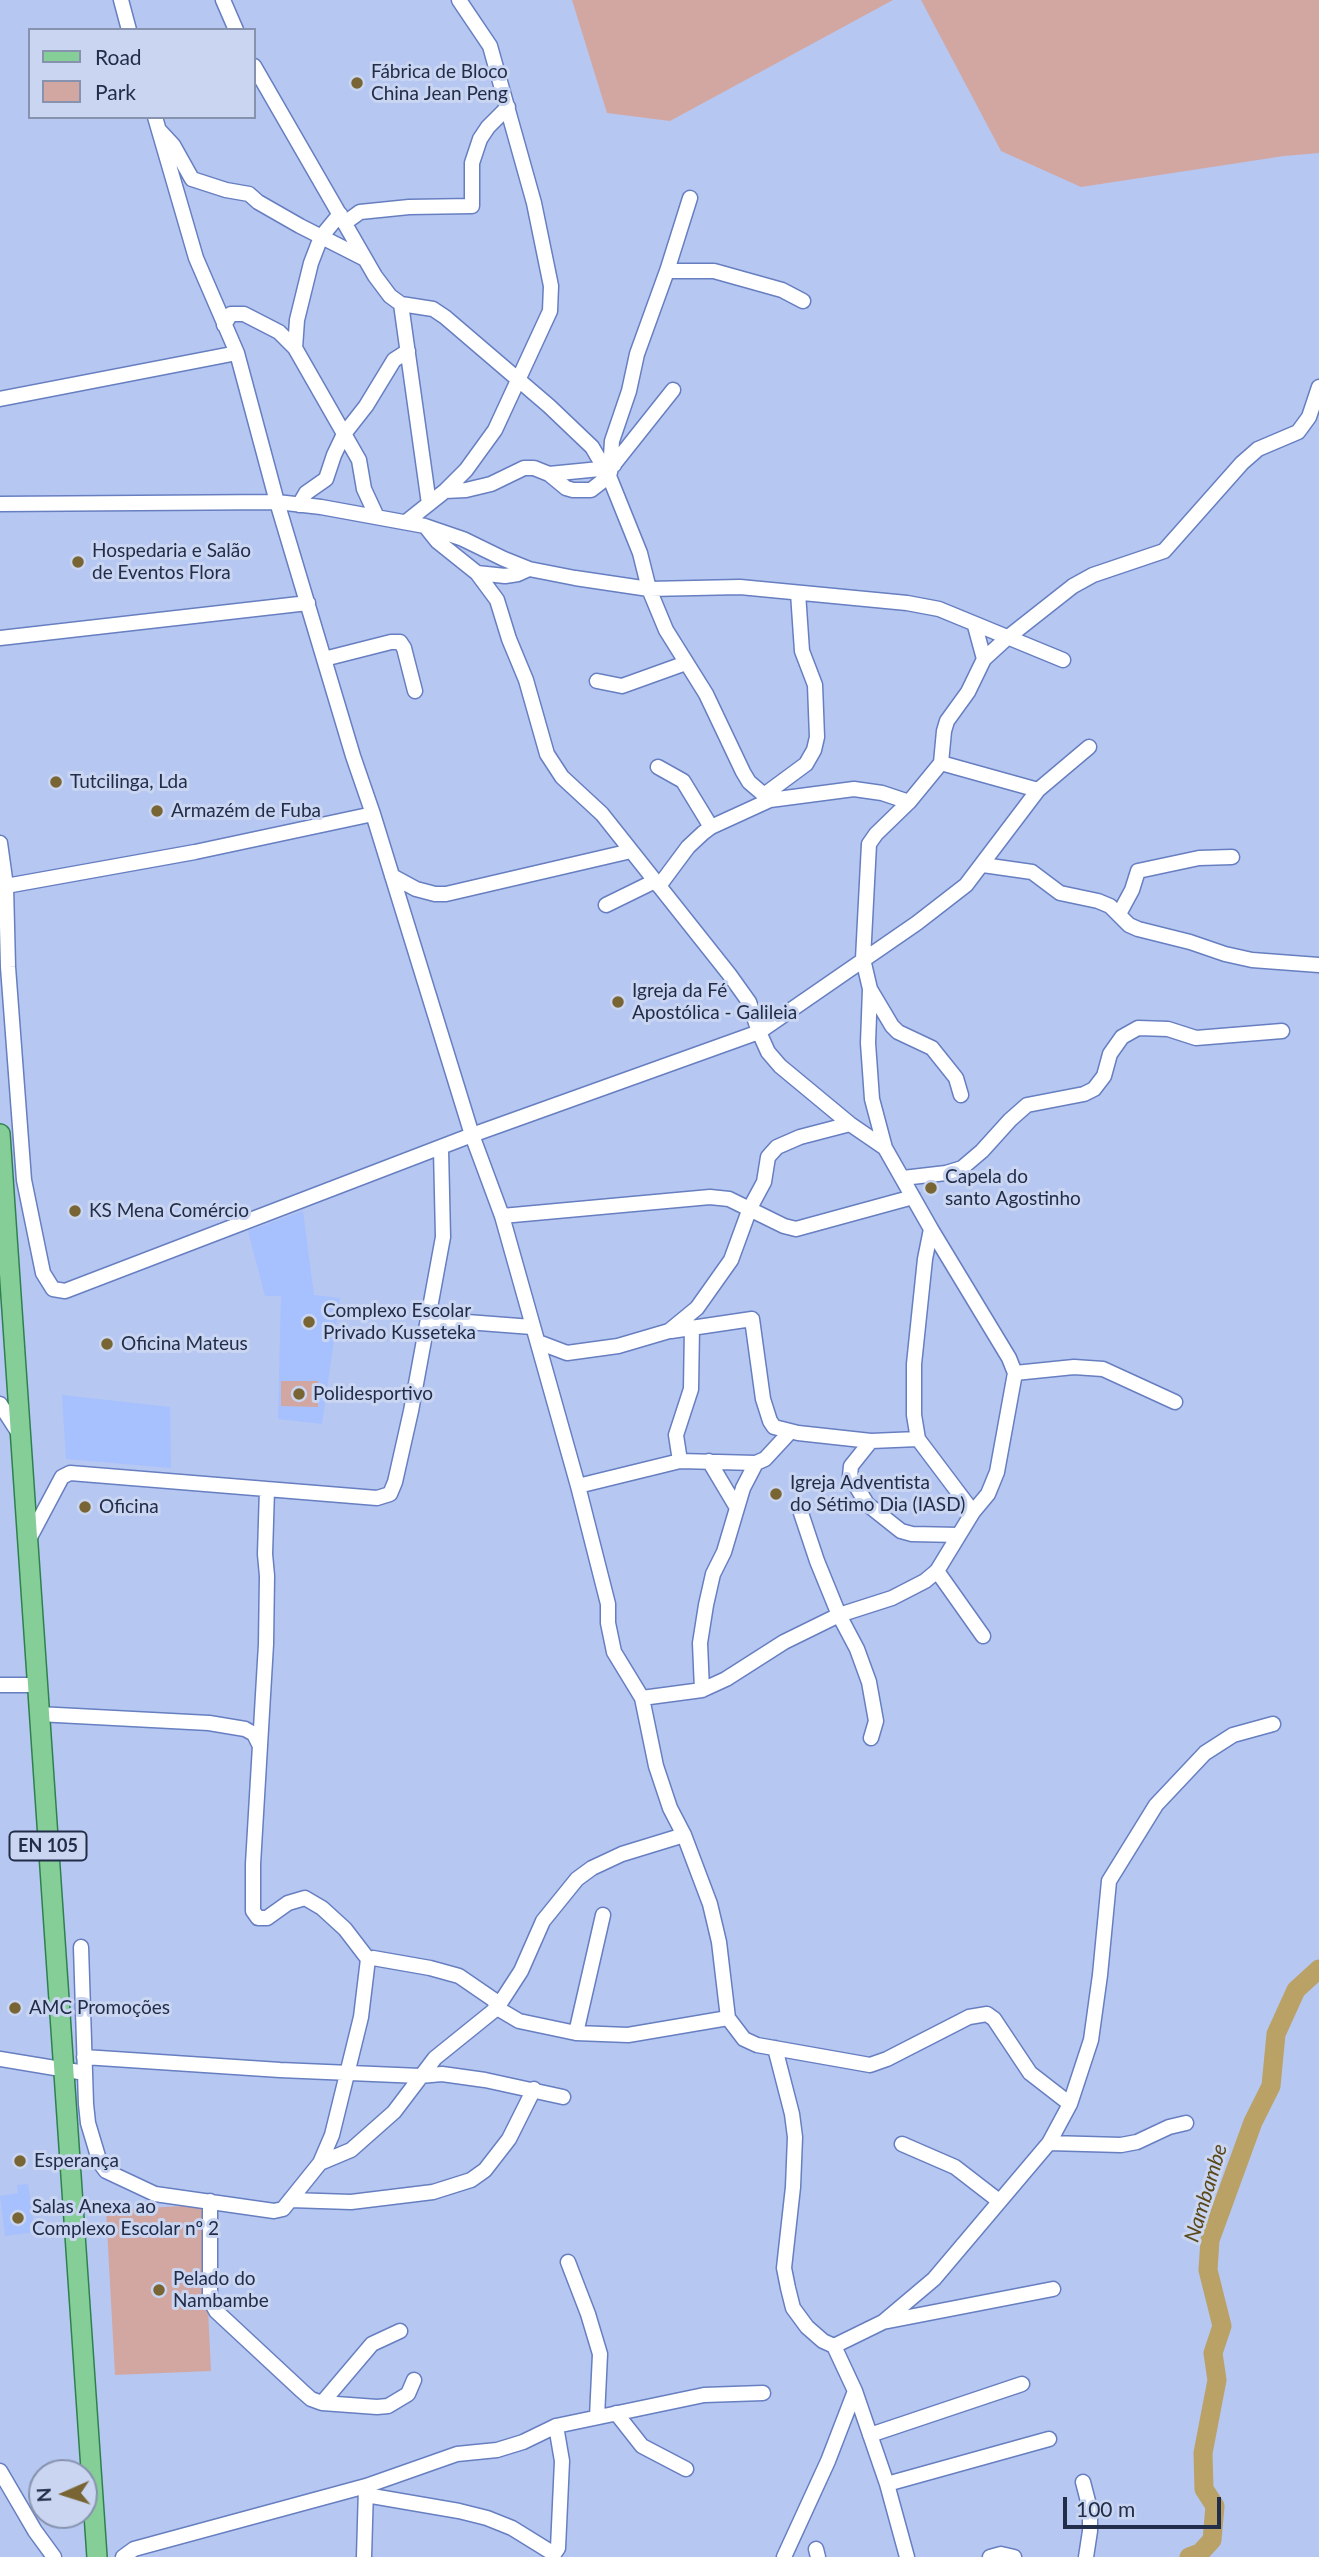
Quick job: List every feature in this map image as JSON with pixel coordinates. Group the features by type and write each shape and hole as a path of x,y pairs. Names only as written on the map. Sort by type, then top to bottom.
{"main road":[{"name":"EN 105","path":"0,1134 97,2557"}],"street":[{"path":"121,0 128,28"},
{"path":"223,0 235,28"},
{"path":"406,522 445,491 466,470 495,430 550,311 551,286 534,203 490,46 458,0"},
{"path":"256,69 365,259 390,296 401,304 433,309 518,379 592,447 610,469 640,552 649,589 666,630 706,694 749,782 767,797 854,789 883,793 909,802"},
{"path":"295,348 297,320 311,263 321,237 343,218 360,212 409,207 472,206 472,163 480,139 508,107"},
{"path":"157,123 192,179 249,194 258,202 365,259"},
{"path":"157,123 175,193 196,258 237,354 277,502 352,756 373,814 472,1135 502,1216 578,1486 608,1604 608,1623 614,1652 642,1698 656,1766 670,1808 684,1835 710,1904 719,1942 728,2018 744,2039 757,2045 870,2065 969,2017 987,2014 995,2019 1030,2073 1070,2104"},
{"path":"175,193 192,179"},
{"path":"610,469 612,440 629,391 637,354 690,198"},
{"path":"332,199 360,212"},
{"path":"667,271 714,271 782,290 803,301"},
{"path":"401,304 429,504"},
{"path":"224,325 231,314 236,313 279,332 295,348 359,460 364,489 377,517"},
{"path":"279,332 297,320"},
{"path":"299,505 306,493 326,480 344,434 366,407 394,360 408,351"},
{"path":"0,399 237,354"},
{"path":"642,1698 702,1690 726,1679 785,1642 839,1615 892,1598 925,1581 937,1572 973,1513 988,1494 997,1472 1015,1373 885,1148 872,1099 868,1043 870,989 863,959 869,844 941,763 947,721 968,692 984,659 1073,586 1093,575 1164,551 1242,463 1258,449 1298,432 1309,416 1319,387"},
{"path":"445,491 466,490 491,484 524,468 534,468 549,474 566,488 583,491 596,488 673,390"},
{"path":"549,474 610,469"},
{"path":"0,504 277,502 299,505 425,526 463,539 529,569 649,589 740,587 907,603 939,609 1063,660"},
{"path":"425,526 437,541 477,573 498,600 509,639 526,680 547,754 562,776 602,814 749,1002 768,1052 780,1066 850,1124 885,1148"},
{"path":"477,573 505,576 529,569"},
{"path":"606,905 657,883 688,847 711,827 767,797 806,764 814,750 817,737 815,685 802,651 798,593"},
{"path":"0,638 308,603"},
{"path":"975,625 984,659"},
{"path":"324,659 400,642 415,691"},
{"path":"597,681 622,686 686,663"},
{"path":"0,843 6,886 8,967 24,1180 43,1273 53,1289 65,1291 472,1135 759,1032 927,916 966,885 1038,790 1089,747"},
{"path":"941,763 1038,790"},
{"path":"659,767 683,781 711,827"},
{"path":"6,886 195,852 373,814"},
{"path":"392,876 425,892 446,894 631,851"},
{"path":"1119,914 1132,890 1138,871 1199,858 1233,857"},
{"path":"983,865 1032,872 1060,893 1098,901 1138,929 1252,960 1319,965"},
{"path":"403,914 411,903 425,892"},
{"path":"870,989 898,1032 932,1048 956,1078 961,1095"},
{"path":"903,1178 946,1173 962,1168 1027,1105 1084,1094 1094,1088 1104,1076 1110,1054 1122,1037 1138,1028 1168,1029 1195,1038 1282,1031"},
{"path":"669,1331 697,1308 731,1260 750,1208 764,1182 768,1157 777,1147 819,1131 850,1124"},
{"path":"27,1543 62,1477 70,1473 377,1498 390,1494 411,1411 443,1237 441,1149"},
{"path":"3,1182 24,1180"},
{"path":"502,1216 710,1197 729,1199 796,1229 914,1197"},
{"path":"931,1229 925,1259 914,1364 914,1415 918,1439 973,1513"},
{"path":"428,1319 532,1327"},
{"path":"538,1342 567,1353 618,1346 669,1331 751,1319 763,1399 774,1427 790,1432 871,1441 918,1439"},
{"path":"680,1461 676,1435 691,1388 692,1327"},
{"path":"1015,1373 1074,1367 1103,1370 1175,1402"},
{"path":"0,1404 21,1438"},
{"path":"578,1486 680,1461 756,1463 765,1459 790,1432"},
{"path":"871,1441 850,1466 850,1476 867,1503 901,1531 912,1534 959,1535"},
{"path":"709,1461 737,1508"},
{"path":"702,1690 700,1643 713,1574 724,1552 743,1488 756,1463"},
{"path":"267,1489 266,1644 253,1864 253,1911 258,1918 267,1917 288,1902 305,1898 322,1908 345,1929 368,1959 430,1968 459,1976 494,2000 497,2008 519,2021 576,2034 628,2035 728,2018"},
{"path":"801,1513 817,1561 869,1682 876,1721 870,1738"},
{"path":"937,1572 983,1636"},
{"path":"0,1685 36,1685"},
{"path":"38,1714 209,1723 245,1729 254,1734 260,1746"},
{"path":"834,2346 883,2322 934,2279 1049,2143 1070,2104 1091,2040 1109,1881 1156,1805 1205,1754 1233,1735 1273,1724"},
{"path":"320,2163 351,2150 394,2112 435,2058 497,2008 521,1971 543,1921 577,1879 592,1868 622,1854 684,1835"},
{"path":"576,2034 603,1915"},
{"path":"81,1947 88,2123 100,2163 106,2171 155,2194 274,2211 283,2209 320,2163 332,2136 361,2017 368,1959"},
{"path":"775,2048 792,2114 795,2137 793,2187 784,2267 793,2308 807,2327 823,2341 834,2346 855,2390 887,2484 907,2557"},
{"path":"84,2057 280,2070 420,2076 442,2074 534,2089 563,2097"},
{"path":"0,2059 85,2073"},
{"path":"290,2200 351,2202 433,2192 471,2180 485,2170 509,2139 534,2089"},
{"path":"1049,2143 1121,2145 1137,2142 1169,2127 1186,2123"},
{"path":"902,2144 954,2167 999,2201"},
{"path":"210,2201 211,2300 216,2311 302,2391 322,2403 388,2406 408,2394 415,2380"},
{"path":"568,2262 600,2354 597,2417"},
{"path":"883,2322 1053,2289"},
{"path":"322,2403 372,2344 400,2331"},
{"path":"870,2435 1022,2384"},
{"path":"784,2557 828,2460 855,2390"},
{"path":"123,2557 134,2549 366,2490 457,2454 497,2450 523,2442 556,2426 704,2395 763,2393"},
{"path":"616,2413 642,2446 686,2469"},
{"path":"366,2490 486,2518 512,2528 554,2554 558,2548 562,2461 556,2426"},
{"path":"887,2484 1049,2439"},
{"path":"0,2471 35,2531 54,2557"},
{"path":"1083,2482 1090,2509 1086,2557"},
{"path":"364,2557 366,2490"},
{"path":"990,2557 1001,2554 1014,2557"}],"shaded area":[{"name":"Complexo Escolar Privado Kusseteka","path":"303,1211 314,1295 340,1298 322,1424 278,1419 281,1296 265,1296 248,1231"},
{"path":"62,1395 170,1407 171,1468 66,1459"},
{"name":"Salas Anexa ao Complexo Escolar nº 2","path":"28,2184 35,2232 5,2236 0,2196 18,2193 17,2185"}],"green space":[{"path":"572,0 893,0 670,121 607,113"},
{"path":"921,0 1319,0 1319,153 1081,187 1001,151"},
{"name":"Polidesportivo","path":"281,1381 318,1381 318,1407 281,1406"},
{"name":"Pelado do Nambambe","path":"203,2205 211,2371 115,2375 106,2210"}],"waterway":[{"name":"Nambambe","path":"1189,2557 1200,2553 1212,2540 1215,2506 1204,2489 1203,2453 1217,2380 1213,2353 1222,2326 1208,2270 1210,2240 1253,2122 1271,2086 1276,2034 1296,1990 1319,1969"}],"place":[{"name":"Fábrica de Bloco China Jean Peng","path":"357,83"},
{"name":"Hospedaria e Salão de Eventos Flora","path":"78,562"},
{"name":"Tutcilinga, Lda","path":"56,782"},
{"name":"Armazém de Fuba","path":"157,811"},
{"name":"Igreja da Fé Apostólica - Galileia","path":"618,1002"},
{"name":"Capela do santo Agostinho","path":"931,1188"},
{"name":"KS Mena Comércio","path":"75,1211"},
{"name":"Complexo Escolar Privado Kusseteka","path":"309,1322"},
{"name":"Oficina Mateus","path":"107,1344"},
{"name":"Polidesportivo","path":"299,1394"},
{"name":"Igreja Adventista do Sétimo Dia (IASD)","path":"776,1494"},
{"name":"Oficina","path":"85,1507"},
{"name":"AMC Promoções","path":"15,2008"},
{"name":"Esperança","path":"20,2161"},
{"name":"Salas Anexa ao Complexo Escolar nº 2","path":"18,2218"},
{"name":"Pelado do Nambambe","path":"159,2290"}]}
